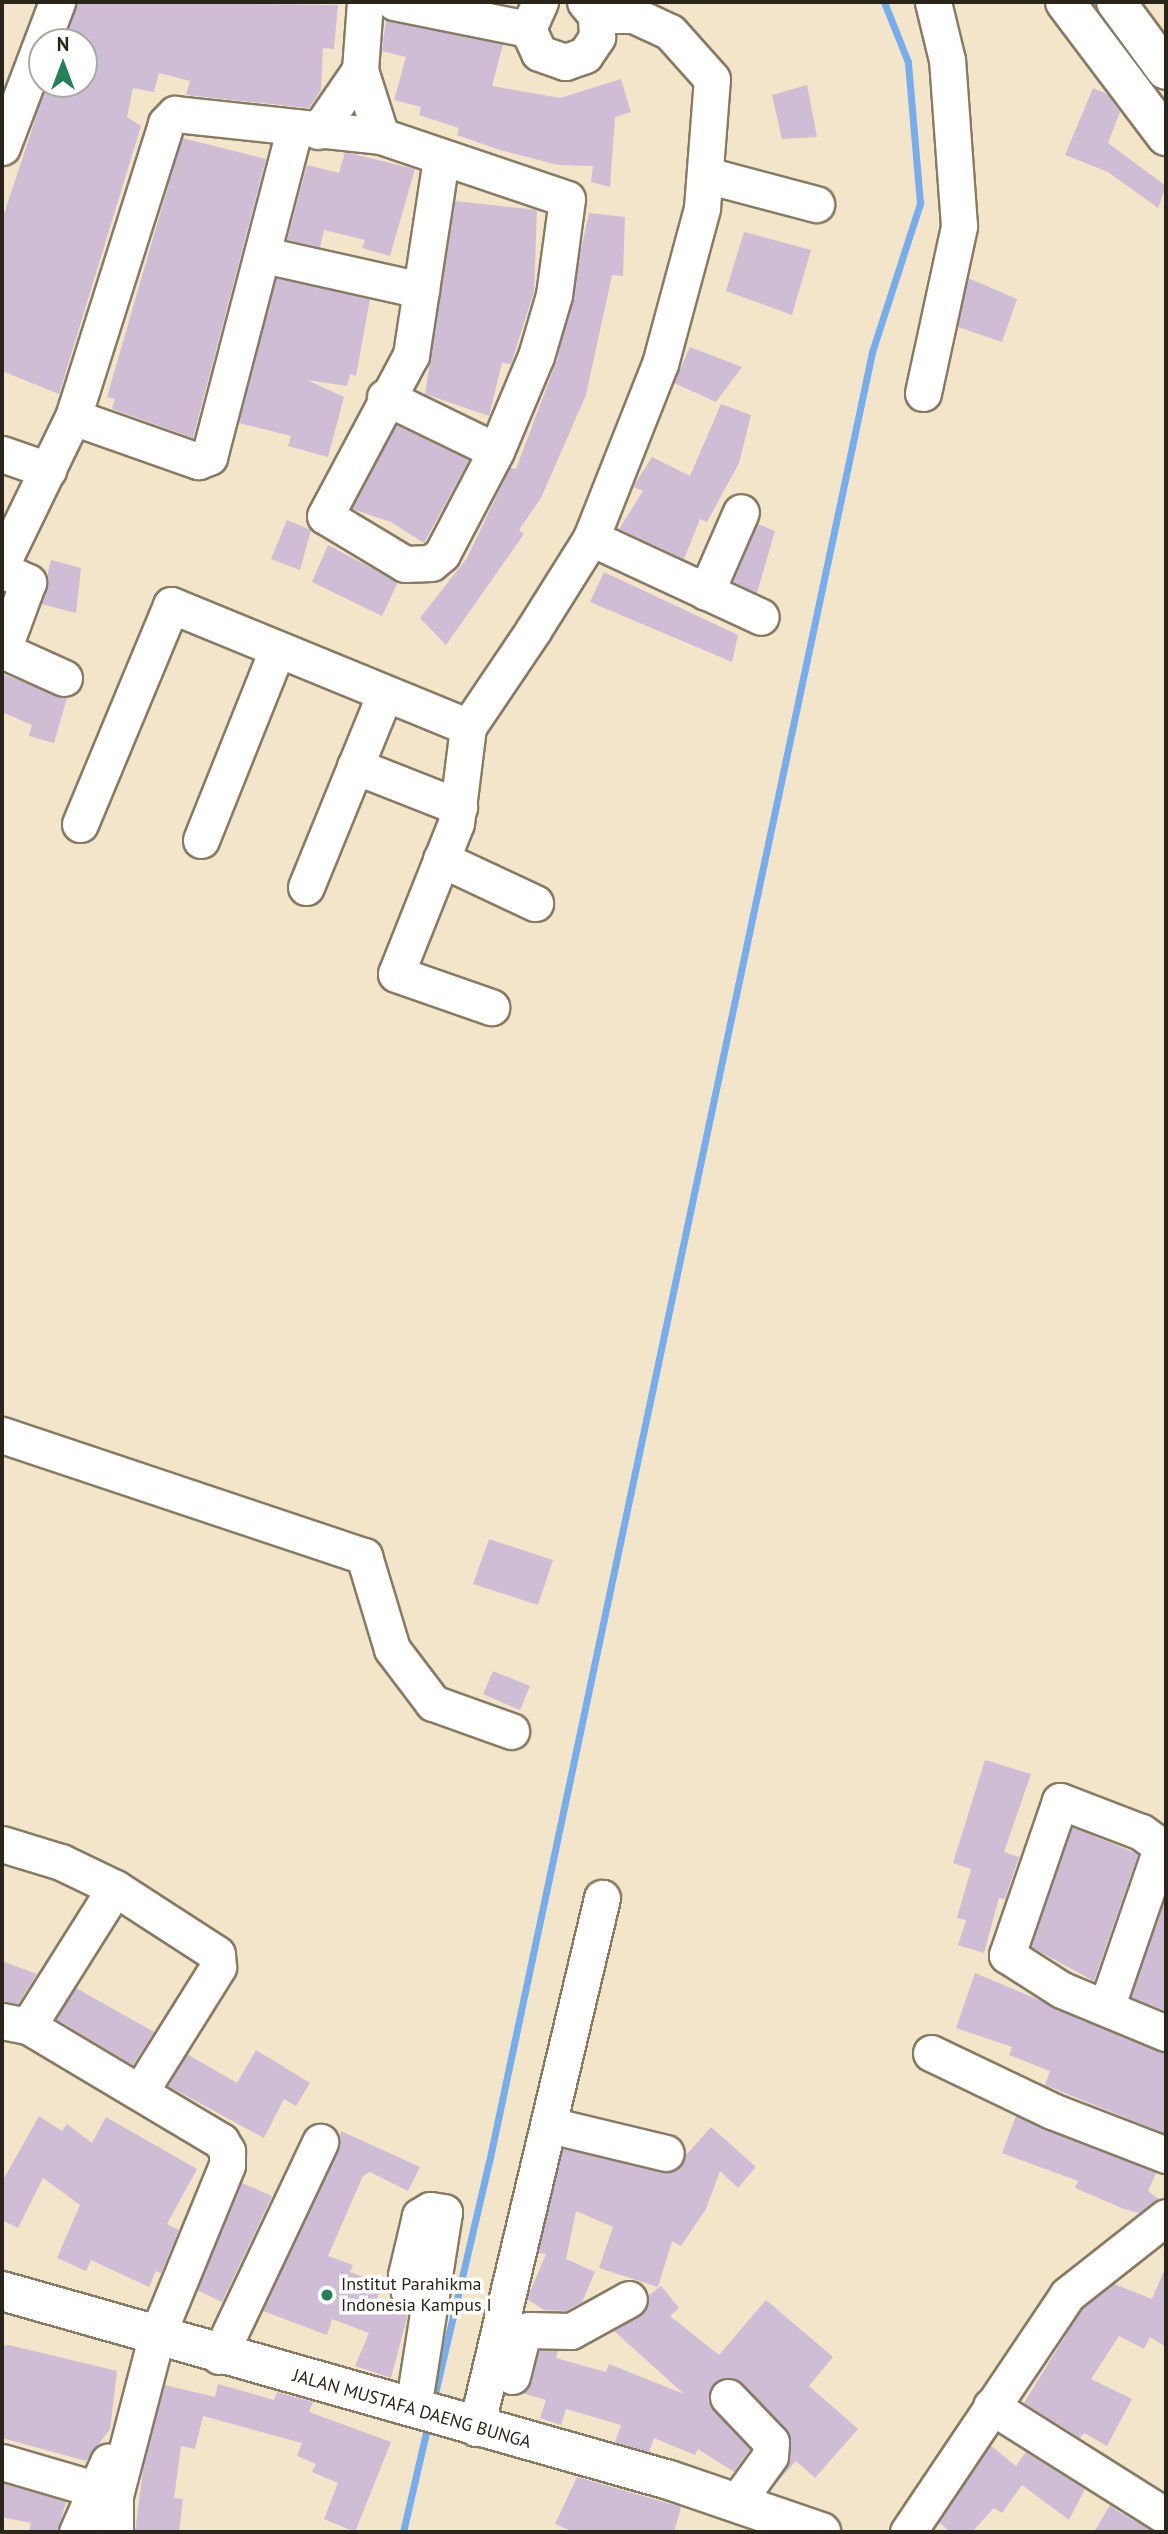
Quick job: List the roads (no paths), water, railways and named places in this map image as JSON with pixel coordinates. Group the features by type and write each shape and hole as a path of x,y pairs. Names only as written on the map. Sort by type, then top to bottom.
{"main road":[{"path":"1065,2 1166,136"},
{"path":"1116,2 1166,70"},
{"name":"JALAN MUSTAFA DAENG BUNGA","path":"2,2291 219,2357 416,2409 737,2501 821,2532"}],"street":[{"path":"2,147 57,2"},
{"path":"365,2 360,70 381,136"},
{"path":"394,2 534,15 539,53 565,62 585,55 597,37 594,6 634,15 670,32 699,59 712,79 702,208 660,364 591,538 468,727 459,807 396,974 491,1007"},
{"path":"923,393 959,226 947,60 933,2"},
{"path":"73,417 205,461 264,255 306,130 360,70"},
{"path":"2,563 73,417 166,123 175,114 381,136 441,159 567,198 545,331 496,451 442,554 416,566 395,561 325,516 385,397 411,355 441,159"},
{"path":"706,175 816,204"},
{"path":"264,255 421,290"},
{"path":"385,397 496,451"},
{"path":"2,454 48,470"},
{"path":"706,592 741,512"},
{"path":"591,538 761,617"},
{"path":"2,570 28,582 2,650 64,678"},
{"path":"80,824 171,605 468,727"},
{"path":"201,840 277,650"},
{"path":"306,887 385,693"},
{"path":"355,766 459,807"},
{"path":"441,859 535,903"},
{"path":"2,1435 364,1556 392,1650 433,1703 511,1731"},
{"path":"1106,2007 1163,1849 1141,1832 1060,1801 1012,1933 1010,1962 1106,2007 1166,2033"},
{"path":"2,1844 61,1863 116,1888 219,1958 140,2092"},
{"path":"77,2532 107,2492 156,2338 228,2156 221,2141 140,2092 15,2024 116,1888"},
{"path":"481,2429 602,1898"},
{"path":"931,2053 1052,2111 1166,2155"},
{"path":"550,2125 666,2153"},
{"path":"219,2357 320,2142"},
{"path":"908,2532 1067,2295 1166,2217"},
{"path":"481,2429 525,2333 539,2326 571,2330 629,2299"},
{"path":"416,2409 429,2302"},
{"path":"728,2397 771,2442 770,2456 737,2501"},
{"path":"991,2406 1166,2516"},
{"path":"2,2462 107,2492"},
{"path":"107,2492 115,2532"}],"waterway":[{"path":"433,2402 489,2162 872,352 920,203 908,62 884,2"},
{"path":"403,2532 428,2424"}],"place":[{"name":"Institut Parahikma Indonesia Kampus I","path":"327,2295"}]}
